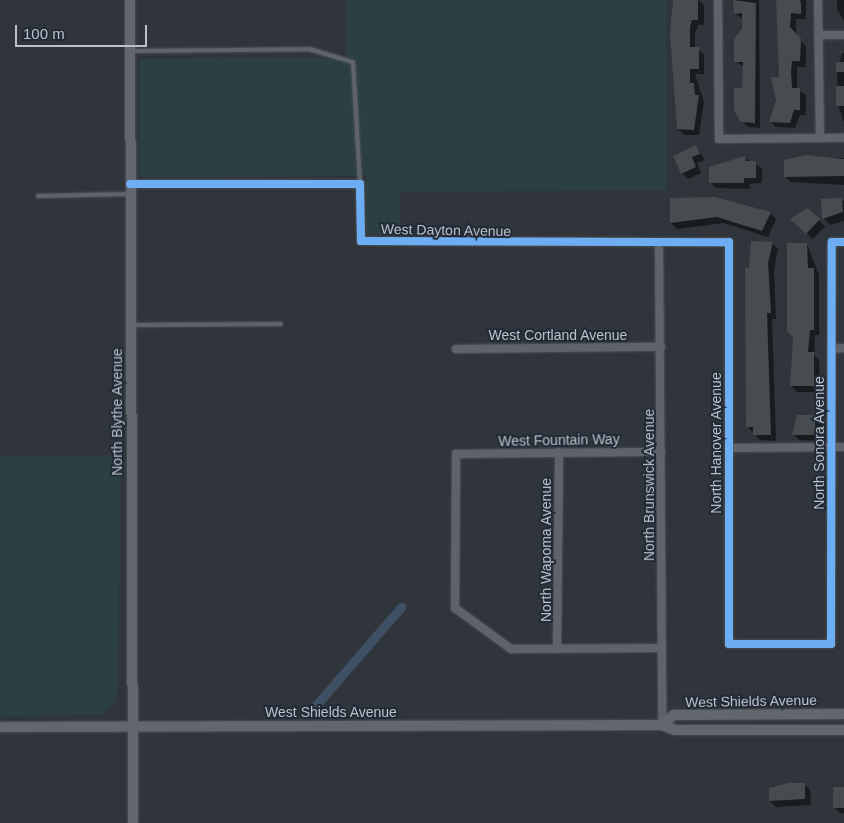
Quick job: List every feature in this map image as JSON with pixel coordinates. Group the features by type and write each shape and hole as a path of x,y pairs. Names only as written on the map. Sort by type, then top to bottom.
{"street":[{"name":"North Blythe Avenue","path":"130,0 133,823"},
{"path":"718,0 719,139 844,138"},
{"path":"818,0 820,138"},
{"path":"819,36 844,35"},
{"path":"130,189 360,184"},
{"name":"West Dayton Avenue","path":"360,184 361,241 659,244 729,242"},
{"name":"North Hanover Avenue","path":"729,242 729,644"},
{"name":"North Sonora Avenue","path":"729,644 831,644 832,242 844,242"},
{"name":"North Brunswick Avenue","path":"659,244 662,725"},
{"name":"West Cortland Avenue","path":"456,348 661,347"},
{"path":"831,348 844,348"},
{"path":"729,448 844,447"},
{"name":"North Wapoma Avenue","path":"557,649 559,452"},
{"name":"West Fountain Way","path":"557,649 510,649 455,608 456,454 661,452"},
{"path":"557,649 661,648"},
{"name":"West Shields Avenue","path":"662,725 674,715 844,714"},
{"name":"West Shields Avenue","path":"0,727 662,725 676,730 844,730"}],"lane":[{"path":"130,51 309,49 353,62 360,184"},
{"path":"38,196 130,189"},
{"path":"131,325 281,324"}],"green space":[{"path":"346,0 666,0 666,190 400,192 400,234 366,234 366,176 140,177 140,59 346,58"},
{"path":"0,456 121,456 118,687 115,702 101,715 0,716"}],"building":[{"path":"673,0 698,0 698,20 692,20 690,27 690,47 699,47 699,69 690,69 690,83 694,83 695,95 699,95 694,130 677,129 670,33"},
{"path":"733,0 756,3 755,123 741,122 734,111 734,88 742,88 743,62 734,62 734,39 742,28 742,13 734,14"},
{"path":"776,0 800,0 801,4 801,14 791,13 790,27 801,39 800,61 792,61 791,72 792,88 800,88 800,110 794,110 790,123 769,122 776,100 771,77 779,77"},
{"path":"836,62 844,62 844,72 836,72"},
{"path":"836,86 844,86 844,106 836,106"},
{"path":"696,145 700,154 692,157 696,167 681,174 673,156"},
{"path":"806,155 844,159 844,176 784,177 784,160"},
{"path":"745,156 746,161 756,161 756,178 744,178 744,183 709,183 709,167"},
{"path":"715,197 771,212 762,231 717,217 670,223 670,198"},
{"path":"842,198 843,212 822,219 821,199"},
{"path":"808,208 820,219 806,234 790,219"},
{"path":"751,241 773,242 768,263 771,313 767,313 771,435 753,435 753,427 746,427 745,268 749,268"},
{"path":"787,243 807,243 808,268 814,268 814,330 810,330 808,352 814,352 814,386 790,386 793,338 787,331"},
{"path":"797,415 815,415 815,435 792,435"},
{"path":"788,783 805,783 805,799 769,801 769,788"},
{"path":"833,787 844,787 844,808 833,808"}],"waterway":[{"path":"311,711 401,607"}],"cycle path":[{"path":"130,184 360,184 361,241 729,242 729,644 831,644 832,242 844,242"}]}
